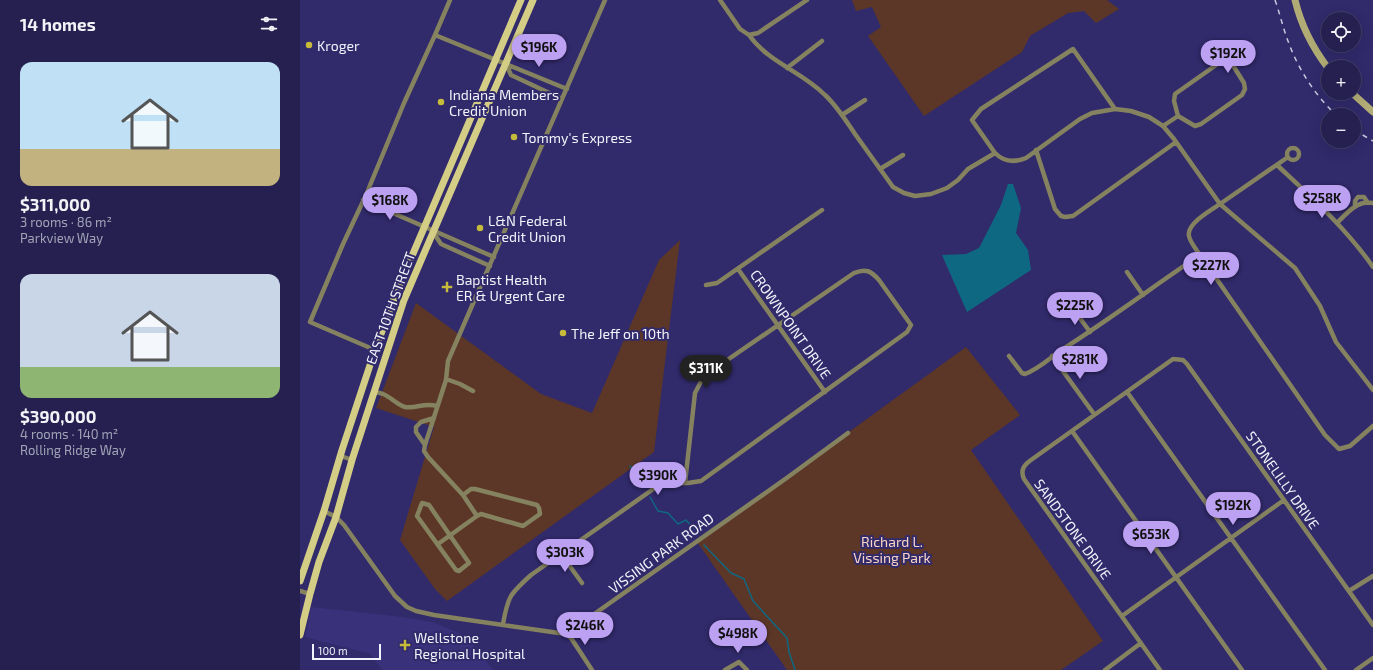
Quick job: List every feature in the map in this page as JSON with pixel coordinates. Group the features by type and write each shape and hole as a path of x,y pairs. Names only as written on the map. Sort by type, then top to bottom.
{"main road":[{"name":"EAST 10TH STREET","path":"300,581 324,511 375,350 395,296 521,0"},
{"name":"EAST 10TH STREET","path":"300,635 310,594 336,517 352,460 404,300 533,0"},
{"path":"1294,0 1306,34 1322,60"},
{"path":"1360,100 1373,112"}],"street":[{"path":"375,350 310,322 450,0"},
{"path":"477,516 463,495 428,457 424,451 425,445 446,379 448,361 605,0"},
{"path":"720,0 740,29 749,34 757,46 768,56 799,75 826,95 893,186 904,193 915,196 931,194 947,188 958,180 968,169 995,153"},
{"path":"749,34 758,33 807,0"},
{"path":"436,35 567,89"},
{"path":"788,68 822,41"},
{"path":"1115,109 1074,48 981,109 972,120 995,153 1005,160 1018,161 1026,158 1080,119 1092,113 1115,109 1131,111 1150,117 1163,126 1176,142 1220,204 1295,268 1320,306 1336,342 1373,390"},
{"path":"1219,63 1228,63 1234,68 1244,84 1245,89 1242,95 1195,126 1178,116 1174,101 1175,94 1219,63"},
{"path":"506,64 511,75 562,99"},
{"path":"842,115 864,100"},
{"path":"1163,126 1178,116"},
{"path":"1036,150 1055,209 1061,216 1069,217 1073,216 1176,142"},
{"path":"880,169 903,155"},
{"path":"1288,157 1191,225 1188,230 1189,236 1200,255 1325,435 1339,449 1350,446 1373,426"},
{"path":"1277,165 1355,242 1373,267"},
{"path":"1354,207 1355,201 1358,197 1364,197 1371,203"},
{"path":"363,200 424,226 433,232 494,257"},
{"path":"1337,223 1354,207 1360,204 1371,203"},
{"path":"706,285 717,283 822,210"},
{"path":"433,232 441,244 490,266"},
{"path":"1009,356 1022,373 1025,374 1032,372 1052,356 1090,332 1200,255"},
{"name":"CROWNPOINT DRIVE","path":"738,269 825,392"},
{"path":"503,624 507,603 513,592 531,575 659,485 665,483 685,483 701,481 907,332 911,326 880,280 873,273 861,270 854,272 704,376 695,393 685,483"},
{"path":"1127,272 1143,295"},
{"path":"1074,310 1090,332"},
{"path":"1052,356 1094,414"},
{"name":"STONELILLY DRIVE","path":"1169,361 1178,359 1183,360 1187,364 1373,625"},
{"name":"SANDSTONE DRIVE","path":"1160,670 1024,479 1022,470 1025,465 1169,361"},
{"path":"446,379 460,384 473,392"},
{"path":"374,392 384,394 405,407 430,404 437,406"},
{"path":"1127,392 1325,670"},
{"path":"425,445 416,432 416,427 421,422 434,418"},
{"path":"1072,431 1242,670"},
{"name":"VISSING PARK ROAD","path":"566,634 848,433"},
{"path":"341,456 352,460"},
{"path":"438,544 481,514 523,526 540,514 540,508 536,505 471,489 463,495"},
{"path":"1122,616 1284,500"},
{"path":"422,503 430,505 470,563 459,571 456,570 438,544 417,516 422,503"},
{"path":"324,511 336,517 344,525 395,596 407,607 416,611 434,615 566,634 571,638 592,670"},
{"path":"561,554 582,583"},
{"path":"1349,591 1373,576"},
{"path":"300,591 310,594"},
{"path":"1104,670 1141,643"},
{"path":"1356,670 1373,658"},
{"path":"725,670 739,662 747,670"}],"shaded area":[{"name":"Wellstone Regional Hospital","path":"311,607 395,616 433,622 466,636 493,670 382,670 370,654 305,637"}],"green space":[{"path":"852,0 1107,0 1119,9 1096,23 1084,11 1068,13 1030,36 1022,52 924,116 868,36 881,27 872,7 856,11"},
{"path":"680,240 654,452 447,601 435,589 400,540 434,427 376,408 416,303 541,394 592,413 659,260"},
{"name":"Richard L. Vissing Park","path":"966,347 1020,415 971,450 1103,641 1061,670 787,670 697,542"}],"water":[{"path":"1008,184 1013,184 1021,208 1016,233 1028,250 1031,270 967,312 942,255 966,254 979,248 1001,205"}],"waterway":[{"path":"630,466 644,486"},
{"path":"650,497 658,511 668,513 678,524 686,520 694,529"},
{"path":"704,545 731,573 744,579 753,601 787,638 789,652 795,670"}],"railway":[{"path":"1275,0 1286,36 1297,62 1314,90 1329,108"},
{"path":"1361,134 1373,141"}],"place":[{"name":"Kroger","path":"309,45"},
{"name":"Indiana Members Credit Union","path":"441,102"},
{"name":"Tommy's Express","path":"514,137"},
{"name":"L&N Federal Credit Union","path":"480,228"},
{"name":"Baptist Health ER & Urgent Care","path":"447,287"},
{"name":"The Jeff on 10th","path":"563,333"},
{"name":"Wellstone Regional Hospital","path":"405,645"}]}
